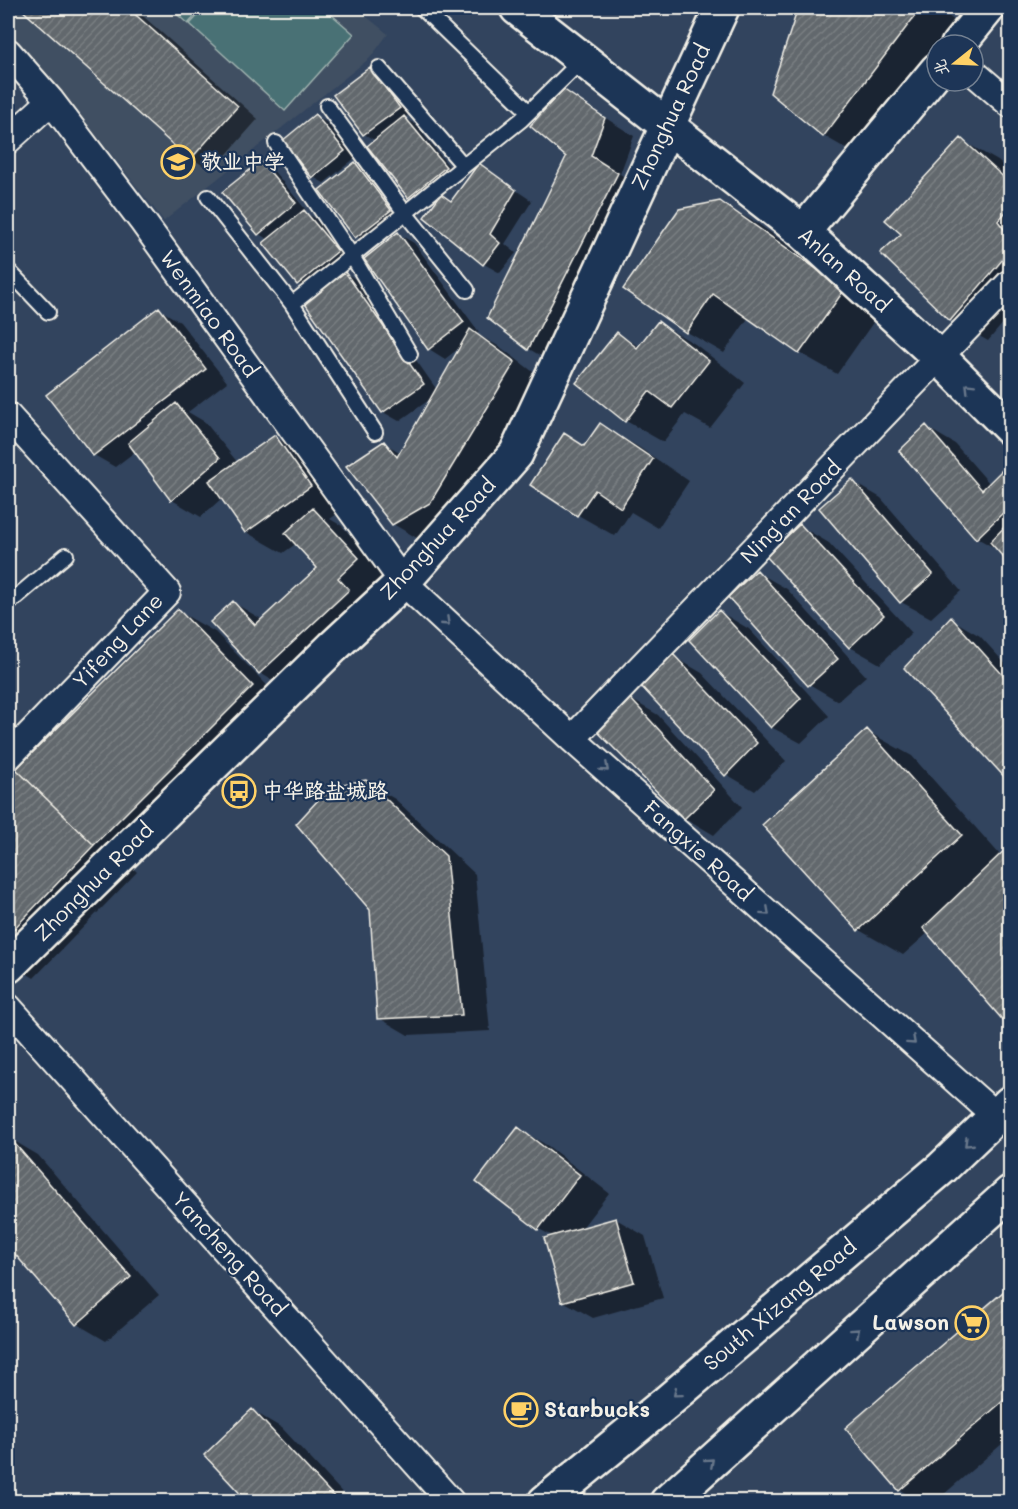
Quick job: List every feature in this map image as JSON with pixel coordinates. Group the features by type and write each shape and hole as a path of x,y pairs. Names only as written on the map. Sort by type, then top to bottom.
{"street":[{"name":"Anlan Road","path":"517,8 803,232 940,358 1011,428"},
{"name":"Zhonghua Road","path":"8,966 333,647 403,582 516,454 722,8"},
{"path":"968,33 988,8"},
{"name":"Wenmiao Road","path":"8,52 51,101 143,222 403,582"},
{"path":"985,82 1011,104"},
{"path":"803,232 925,85"},
{"path":"8,140 51,101"},
{"name":"Ning'an Road","path":"572,739 1011,284"},
{"name":"Yifeng Lane","path":"8,416 167,592 8,757"},
{"name":"Fangxie Road","path":"403,582 572,739 1004,1109"},
{"name":"Yancheng Road","path":"8,1007 451,1502"},
{"name":"South Xizang Road","path":"545,1502 667,1402 942,1168 1004,1109"},
{"path":"667,1502 1011,1193"}],"lane":[{"path":"422,8 529,112"},
{"path":"292,304 529,112 583,59"},
{"path":"379,68 464,166"},
{"path":"327,106 405,213 467,290"},
{"path":"276,143 352,256 410,354"},
{"path":"208,197 292,304 375,432"},
{"path":"8,270 48,312"},
{"path":"8,604 66,555"}],"shaded area":[{"name":"敬业中学","path":"8,8 356,8 388,34 370,58 164,221 71,103 8,32"}],"green space":[{"path":"170,8 202,8 188,24"},
{"path":"205,8 324,8 354,34 285,111 190,24"}],"building":[{"path":"20,8 128,8 238,106 190,160"},
{"path":"798,8 921,8 823,137 770,93"},
{"path":"370,67 400,108 363,135 333,95"},
{"path":"563,89 605,118 591,156 618,173 528,350 487,318 566,157 530,126"},
{"path":"315,114 345,151 312,178 282,141"},
{"path":"404,116 446,167 408,198 367,146"},
{"path":"961,138 1010,183 1010,207 998,221 1010,237 1010,251 950,321 880,253 901,234 885,220"},
{"path":"261,161 296,203 258,235 222,192"},
{"path":"355,162 391,210 355,238 319,190"},
{"path":"479,163 516,190 490,234 500,243 483,265 424,217 441,194 451,201"},
{"path":"720,201 845,289 799,354 713,294 686,333 623,289 679,209"},
{"path":"304,210 338,251 297,285 263,243"},
{"path":"398,232 464,322 428,350 364,259"},
{"path":"345,272 424,384 382,413 303,301"},
{"path":"159,307 206,369 93,456 46,395"},
{"path":"658,321 709,361 672,408 649,391 625,422 576,383 617,332 637,348"},
{"path":"470,329 515,362 430,503 392,525 346,466 384,441 397,457"},
{"path":"176,403 220,458 171,501 128,443"},
{"path":"600,423 653,459 621,508 595,490 577,516 530,485 564,433 584,446"},
{"path":"926,425 982,490 1002,470 1010,480 1010,506 976,539 899,451"},
{"path":"275,435 311,486 245,533 209,481"},
{"path":"852,479 933,574 900,603 819,508"},
{"path":"313,508 359,558 338,578 349,590 259,674 210,622 233,601 255,625 317,568 285,533"},
{"path":"1010,521 1010,565 990,542"},
{"path":"800,524 884,615 849,648 766,556"},
{"path":"757,570 838,659 808,686 728,597"},
{"path":"178,609 253,686 94,845 16,769"},
{"path":"719,610 801,698 771,728 689,640"},
{"path":"951,617 1010,683 1010,783 904,668"},
{"path":"673,654 757,743 725,776 641,686"},
{"path":"629,697 714,790 684,819 595,729"},
{"path":"867,729 962,835 858,931 762,825"},
{"path":"16,769 94,845 8,935 8,778"},
{"path":"366,780 446,856 462,1015 377,1019 370,910 296,824 331,786"},
{"path":"1010,845 1010,1021 1007,1025 923,928"},
{"path":"518,1127 580,1175 538,1230 476,1182"},
{"path":"8,1136 131,1277 76,1325 8,1246"},
{"path":"616,1218 634,1282 562,1302 544,1238"},
{"path":"1010,1286 1010,1395 899,1491 845,1428"},
{"path":"252,1409 339,1502 248,1502 204,1455"}],"place":[{"name":"敬业中学","path":"178,162"},
{"name":"中华路盐城路","path":"239,791"},
{"name":"Lawson","path":"972,1323"},
{"name":"Starbucks","path":"521,1410"}]}
